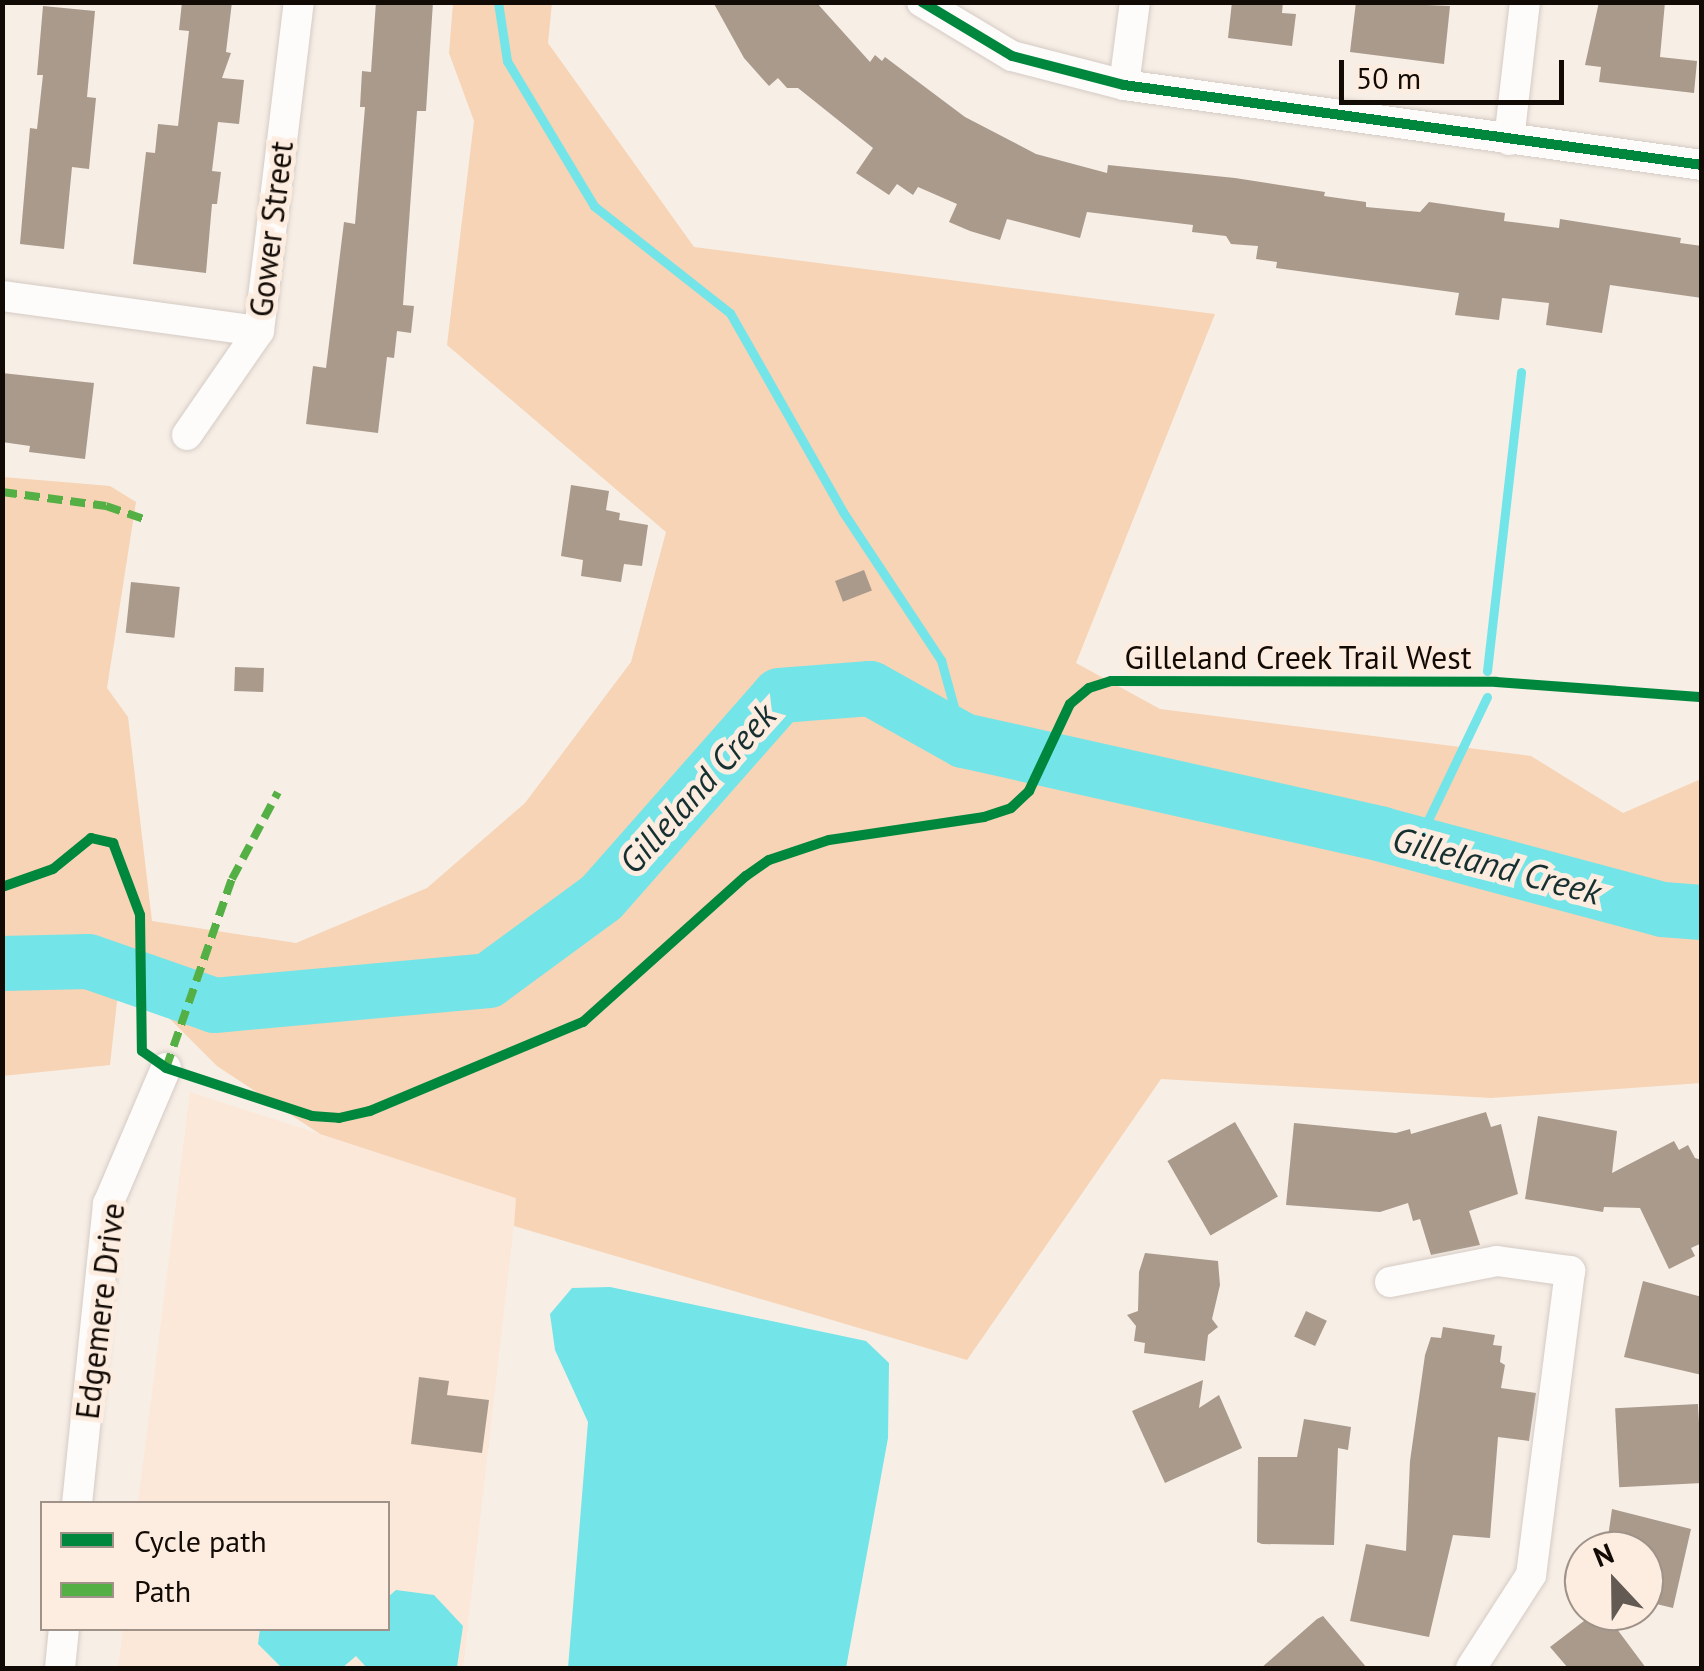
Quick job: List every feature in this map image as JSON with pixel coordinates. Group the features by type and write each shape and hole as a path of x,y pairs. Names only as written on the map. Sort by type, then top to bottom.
{"street":[{"name":"Gower Street","path":"187,435 259,331 298,2"},
{"path":"922,2 1012,56 1124,85 1702,165"},
{"path":"1124,85 1135,2"},
{"path":"1509,140 1526,2"},
{"path":"2,296 259,331"},
{"name":"Edgemere Drive","path":"77,1501 108,1204 166,1068"},
{"path":"1390,1282 1498,1261 1570,1272 1531,1575 1471,1668"},
{"path":"60,1668 64,1631"}],"shaded area":[{"path":"453,3 552,3 548,43 694,247 1215,314 1076,663 1160,709 1531,756 1623,813 1701,779 1701,1083 1491,1098 1161,1079 967,1360 514,1226 516,1198 320,1134 217,1066 170,1019 155,972 121,965 110,1065 2,1076 3,477 110,486 136,502 107,688 128,717 152,921 296,943 427,888 525,803 631,662 666,532 447,345 474,121 449,53"},
{"path":"190,1092 517,1198 463,1668 118,1668 123,1631 390,1631 390,1501 138,1501"}],"water":[{"path":"610,1287 866,1341 889,1363 888,1438 846,1668 568,1668 588,1422 555,1350 550,1314 572,1288"},
{"path":"396,1590 434,1595 463,1626 457,1667 367,1668 356,1656 342,1668 282,1668 258,1644 260,1631 390,1631 390,1595"}],"building":[{"path":"182,2 232,2 226,52 231,53 222,78 244,80 239,124 218,122 212,171 221,172 217,204 212,204 206,273 133,264 146,152 155,153 158,124 178,126 189,31 179,30"},
{"path":"376,2 433,2 426,111 417,111 403,305 414,306 411,333 397,331 394,358 387,357 378,433 306,424 313,366 326,368 344,222 355,224 365,107 360,107 362,71 371,72"},
{"path":"713,2 816,2 870,62 875,55 882,61 885,57 965,117 1036,154 1107,173 1108,165 1325,192 1324,196 1366,202 1366,207 1420,212 1429,202 1505,213 1504,221 1559,228 1560,219 1681,238 1680,243 1702,246 1702,298 1610,285 1602,333 1546,325 1549,303 1502,298 1499,320 1455,315 1459,293 1276,268 1277,262 1256,259 1258,246 1231,244 1226,236 1192,232 1193,225 1087,212 1080,238 1007,219 1000,240 949,222 957,204 918,187 913,195 897,184 889,195 856,173 873,148 798,88 787,88 778,78 769,86 744,58"},
{"path":"1232,2 1283,2 1282,13 1296,14 1292,46 1228,38"},
{"path":"1356,2 1450,6 1444,64 1350,52"},
{"path":"1599,2 1665,2 1660,57 1697,61 1694,93 1599,82 1601,67 1585,65"},
{"path":"43,6 95,11 87,97 96,98 89,169 72,167 64,249 20,244 30,128 37,129 43,75 37,75"},
{"path":"2,373 94,383 85,459 29,452 30,446 2,442"},
{"path":"571,485 609,491 606,510 620,513 619,520 648,525 642,566 624,564 621,582 581,576 583,560 561,556"},
{"path":"864,570 872,591 843,602 835,581"},
{"path":"131,582 180,587 174,638 126,633"},
{"path":"235,667 264,668 263,692 234,691"},
{"path":"1486,1112 1491,1127 1501,1124 1518,1194 1469,1211 1480,1245 1431,1255 1420,1219 1413,1221 1408,1203 1380,1212 1286,1205 1294,1123 1396,1133 1410,1129 1411,1134"},
{"path":"1538,1116 1617,1131 1612,1173 1674,1141 1679,1150 1688,1145 1695,1158 1702,1160 1702,1243 1691,1248 1695,1256 1669,1269 1640,1208 1604,1207 1603,1212 1525,1199"},
{"path":"1235,1122 1278,1196 1210,1235 1167,1161"},
{"path":"1145,1253 1218,1261 1220,1285 1212,1319 1218,1327 1208,1335 1205,1361 1144,1353 1145,1343 1134,1341 1136,1326 1127,1315 1138,1311 1139,1272"},
{"path":"1643,1281 1702,1297 1702,1375 1624,1357"},
{"path":"1306,1311 1327,1321 1315,1346 1294,1336"},
{"path":"1443,1327 1495,1335 1493,1345 1502,1346 1500,1362 1505,1365 1501,1388 1536,1393 1529,1441 1498,1437 1490,1538 1453,1535 1429,1637 1350,1621 1366,1544 1406,1551 1410,1461 1425,1355 1431,1337 1441,1338"},
{"path":"419,1377 449,1381 447,1395 489,1400 482,1453 411,1444"},
{"path":"1203,1380 1199,1408 1219,1395 1242,1448 1165,1483 1132,1411"},
{"path":"1698,1404 1702,1483 1619,1487 1615,1408"},
{"path":"1304,1419 1351,1427 1348,1450 1338,1448 1334,1545 1262,1544 1257,1542 1258,1457 1297,1457"},
{"path":"1612,1509 1691,1529 1673,1608 1664,1606 1664,1531 1609,1531"},
{"path":"1323,1616 1367,1668 1261,1668 1317,1619"},
{"path":"1571,1631 1618,1631 1646,1668 1568,1668 1550,1647"}],"waterway":[{"path":"498,2 507,61 594,206 730,313 843,512 941,660 963,740"},
{"path":"1487,671 1521,372"},
{"name":"Gilleland Creek","path":"2,963 88,961 214,1005 488,980 601,897 779,695 870,688 963,740 1382,834 1662,909 1702,912"},
{"path":"1417,843 1487,697"}],"marked path":[{"path":"2,492 106,506 147,520"},
{"path":"166,1068 232,879 278,792"}],"cycle path":[{"path":"922,2 1012,56 1124,85 1702,165"},
{"name":"Gilleland Creek Trail West","path":"2,887 53,869 91,838 113,843 140,915 142,1051 166,1068 312,1116 339,1118 370,1111 583,1022 746,876 769,860 829,840 984,817 1011,808 1029,791 1070,704 1089,688 1111,681 1496,682 1702,697"}]}
